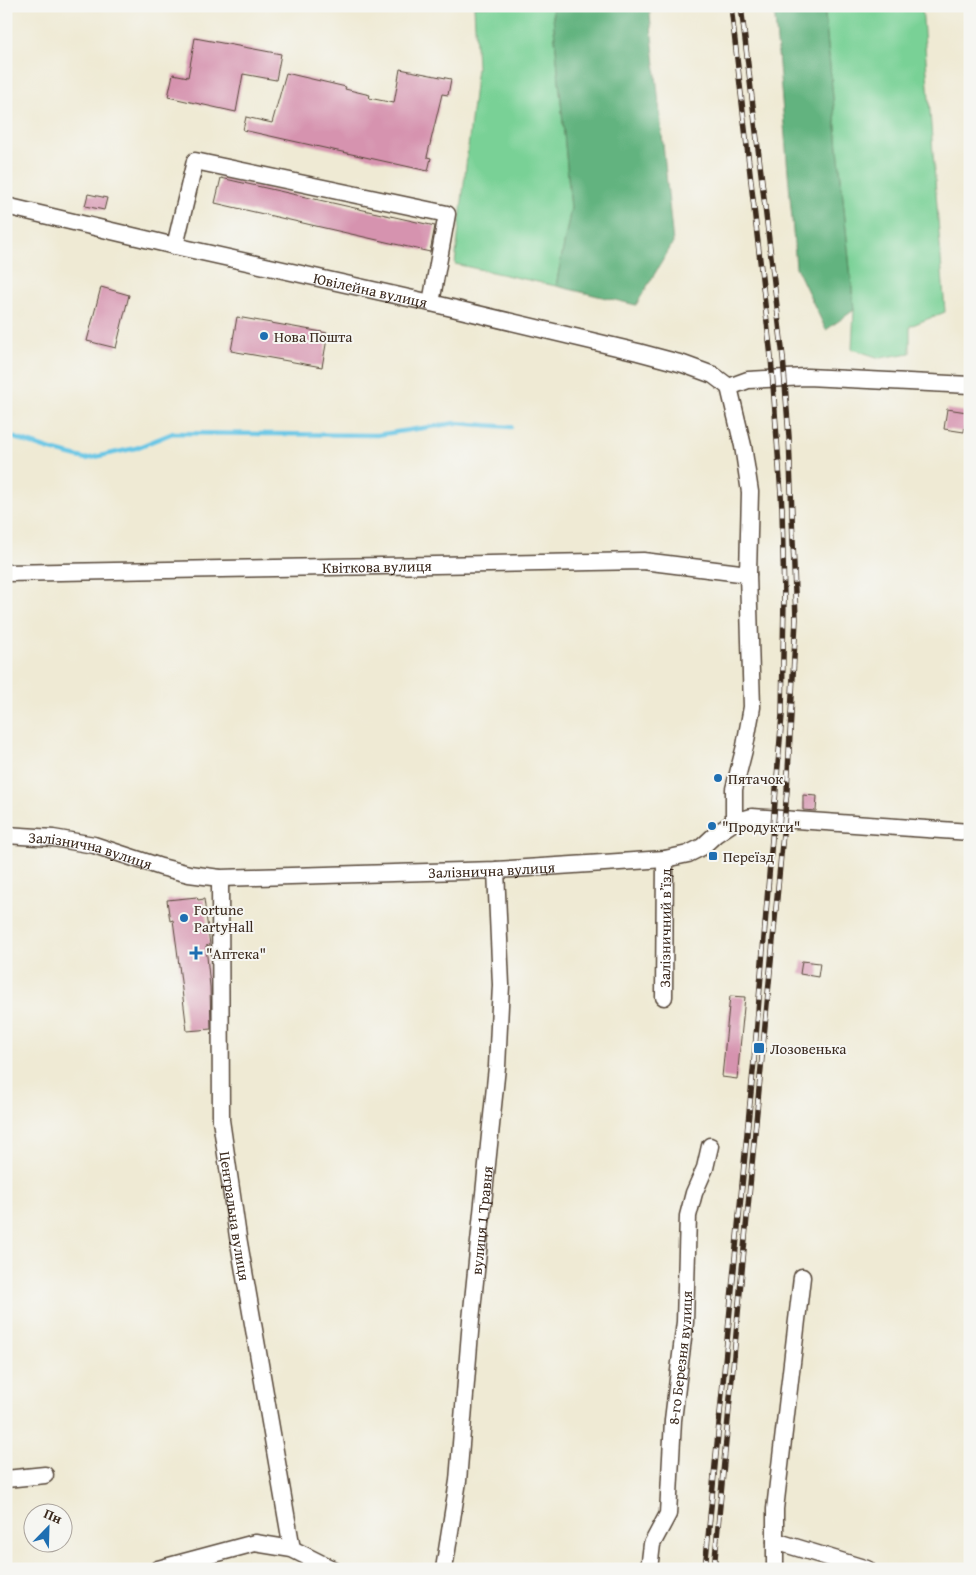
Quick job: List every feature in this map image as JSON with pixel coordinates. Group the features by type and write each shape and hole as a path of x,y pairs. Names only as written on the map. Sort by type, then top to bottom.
{"street":[{"path":"175,246 195,161 447,214 431,303"},
{"name":"Ювілейна вулиця","path":"6,206 592,340 683,364 713,375 729,387"},
{"path":"734,822 734,789 745,746 752,707 748,574 750,492 743,446 729,387 748,380 807,377 970,385"},
{"name":"Квіткова вулиця","path":"6,574 643,561 748,574"},
{"name":"Залізнична вулиця","path":"6,835 53,838 94,845 161,867 189,874 220,878 496,870 665,859 688,854 702,848 716,834 734,822 752,817 970,832"},
{"name":"Залізничний в’їзд","path":"664,997 665,859"},
{"name":"вулиця 1 Травня","path":"444,1569 458,1481 472,1310 497,1067 502,985 496,870"},
{"name":"Центральна вулиця","path":"220,878 222,1120 238,1237 292,1549"},
{"name":"8-го Березня вулиця","path":"650,1569 652,1544 668,1514 673,1420 685,1322 688,1216 694,1193 705,1168 710,1146"},
{"path":"775,1569 775,1509 802,1277"},
{"path":"6,1479 45,1475"},
{"path":"775,1541 867,1569"},
{"path":"158,1569 255,1543 292,1549 332,1569"}],"green space":[{"path":"474,6 552,6 571,208 556,286 455,264 477,67"},
{"path":"552,6 649,6 673,243 636,305 556,286 571,208"},
{"path":"774,6 824,6 854,310 826,330 796,267"},
{"path":"824,6 922,6 945,312 910,326 910,353 880,358 852,349 854,310"}],"building":[{"path":"195,38 281,54 276,80 243,74 236,112 168,97 173,74 188,77"},
{"path":"400,69 451,79 448,95 442,94 427,157 431,158 428,171 243,130 246,117 272,123 286,73 346,87 345,89 370,95 369,98 394,103"},
{"path":"221,178 435,226 430,252 215,203"},
{"path":"88,194 107,198 104,210 85,206"},
{"path":"101,287 129,295 116,348 87,341"},
{"path":"237,317 328,333 322,367 231,351"},
{"path":"947,409 967,412 964,432 944,429"},
{"path":"803,795 817,796 816,811 803,810"},
{"path":"197,897 198,900 204,899 210,945 206,946 210,987 211,1029 187,1031 173,920 170,921 167,900"},
{"path":"802,961 820,963 818,977 800,974"},
{"path":"730,996 745,997 737,1079 722,1077"}],"waterway":[{"path":"6,435 86,459 136,448 173,433 377,435 456,423 511,427"}],"railway":[{"path":"705,1569 754,1061 782,715 784,598 782,508 771,357 731,6"},
{"path":"714,1569 787,791 796,619 789,437 783,357 741,6"}],"place":[{"name":"Нова Пошта","path":"264,336"},
{"name":"Пятачок","path":"718,778"},
{"name":"\"Продукти\"","path":"712,826"},
{"name":"Переїзд","path":"713,856"},
{"name":"Fortune PartyHall","path":"184,918"},
{"name":"\"Аптека\"","path":"196,953"},
{"name":"Лозовенька","path":"759,1048"}]}
